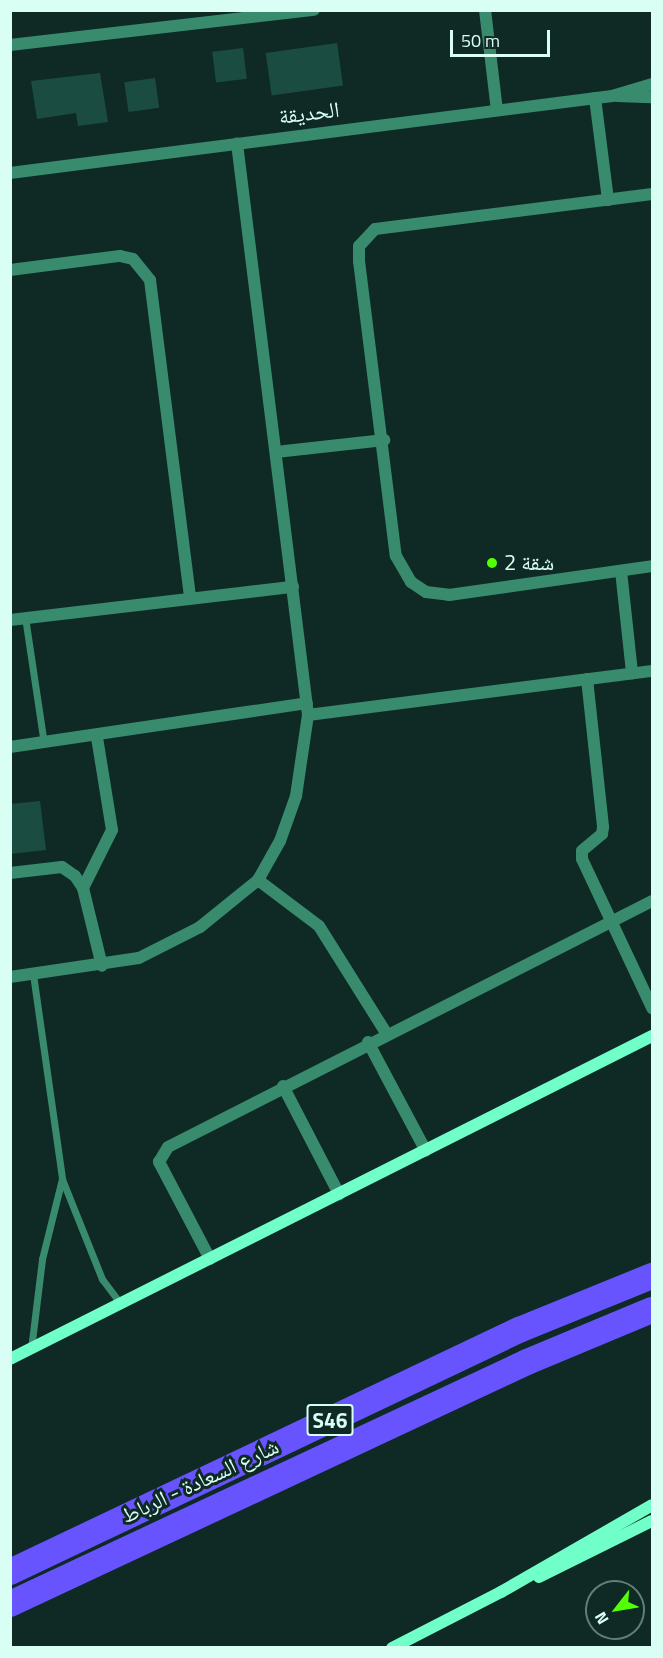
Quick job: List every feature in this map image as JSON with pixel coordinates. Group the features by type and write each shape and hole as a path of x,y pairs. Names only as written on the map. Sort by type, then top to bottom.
{"highway":[{"name":"شارع السعادة - الرباط","path":"10,1572 519,1330 652,1276"},
{"name":"شارع السعادة - الرباط","path":"10,1604 526,1362 652,1310"}],"street":[{"path":"10,45 314,10"},
{"path":"485,10 497,110"},
{"name":"الحديقة","path":"612,96 652,84"},
{"name":"الحديقة","path":"10,174 595,98 652,97"},
{"path":"595,98 608,200"},
{"path":"10,977 102,966 139,958 177,941 258,880 280,841 296,796 308,709 237,143"},
{"path":"652,194 375,229 365,238 359,261 384,440 396,556 411,582 426,592 449,595 652,566"},
{"path":"10,270 120,256 133,259 150,280 190,597"},
{"path":"276,452 384,440"},
{"path":"621,571 632,674"},
{"path":"10,620 190,597 293,587"},
{"path":"10,747 308,709 652,671"},
{"path":"587,679 603,827 596,841 582,851 582,859 609,922 652,1008"},
{"path":"83,888 112,830 97,737"},
{"path":"10,873 62,867 83,888 102,966"},
{"path":"258,880 319,926 386,1033"},
{"path":"210,1259 159,1162 162,1153 368,1042 652,901"},
{"path":"10,1359 652,1036"},
{"path":"368,1042 426,1150"},
{"path":"283,1086 339,1194"},
{"path":"501,1592 652,1505"},
{"path":"392,1647 501,1592 652,1521"}],"lane":[{"path":"25,617 44,744"},
{"path":"33,974 62,1179 102,1279 121,1304"},
{"path":"31,1349 42,1259 62,1179"}],"building":[{"path":"337,43 343,86 272,96 266,53"},
{"path":"243,48 247,79 216,83 212,52"},
{"path":"100,73 108,122 78,126 76,113 37,119 31,81"},
{"path":"155,78 159,108 128,112 124,82"},
{"path":"40,801 46,850 10,854 10,804"}],"place":[{"name":"شقة 2","path":"492,563"}]}
